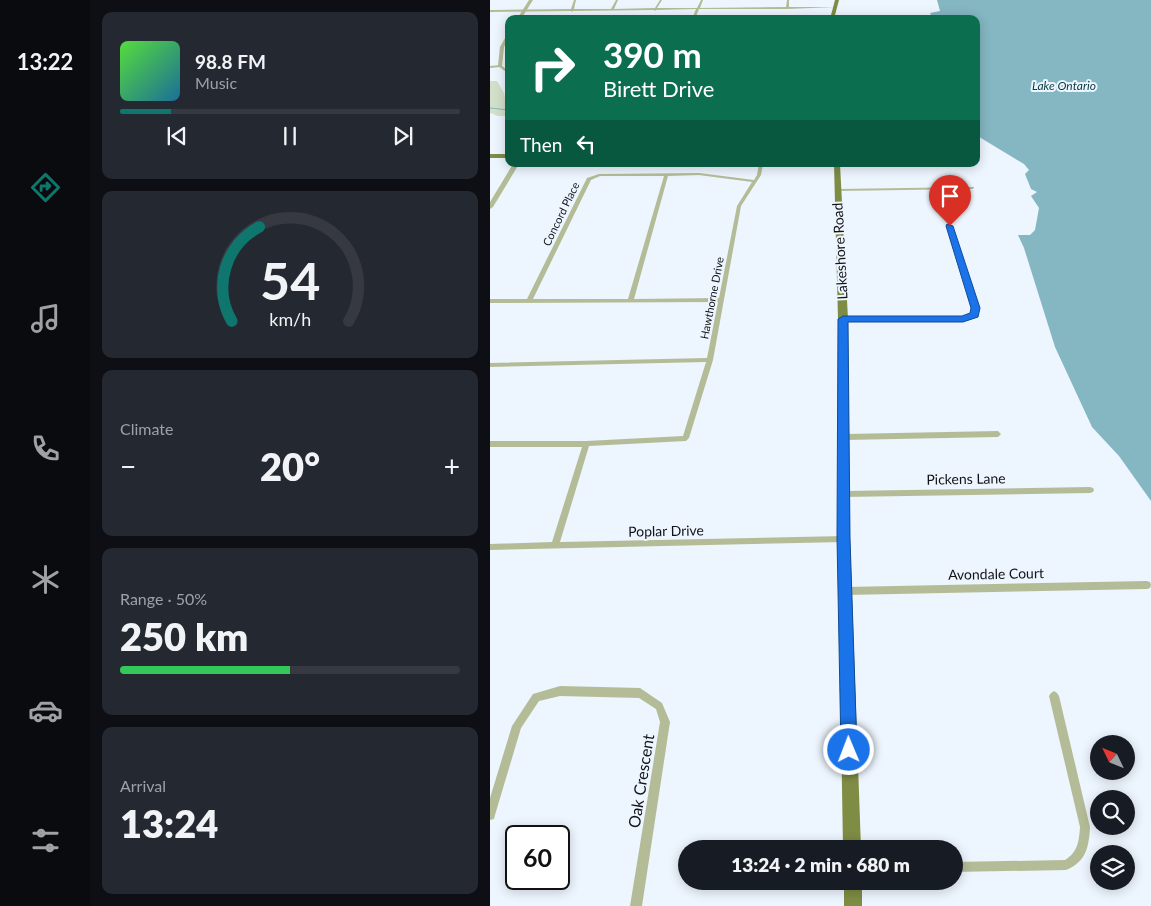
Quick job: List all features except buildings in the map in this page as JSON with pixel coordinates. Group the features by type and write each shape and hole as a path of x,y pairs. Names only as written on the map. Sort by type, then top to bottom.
{"main road":[{"path":"833,15 836,0"},
{"path":"490,156 505,156"},
{"name":"Lakeshore Road","path":"837,167 843,319 844,538 852,840"},
{"path":"853,890 853,906"}],"street":[{"path":"522,15 531,0"},
{"path":"572,11 575,0"},
{"path":"612,10 618,0"},
{"path":"656,10 661,0"},
{"path":"695,15 702,0"},
{"path":"787,8 788,0"},
{"path":"490,11 834,7"},
{"path":"500,66 502,48 505,41"},
{"path":"490,66 500,66 505,70"},
{"path":"490,207 514,167"},
{"name":"Hawthorne Drive","path":"586,444 686,438 710,360 739,206 760,172 761,167"},
{"name":"Concord Place","path":"529,301 589,179 599,175 699,174 755,181"},
{"path":"631,299 666,175"},
{"path":"837,190 972,188"},
{"path":"843,319 963,319 975,315 976,308 950,226"},
{"path":"490,302 631,299 722,300"},
{"path":"490,365 710,360"},
{"path":"844,436 998,434"},
{"path":"490,444 586,444 555,546"},
{"name":"Pickens Lane","path":"844,494 1090,490"},
{"name":"Poplar Drive","path":"490,547 844,538"},
{"name":"Avondale Court","path":"846,591 1147,585"},
{"name":"Oak Crescent","path":"490,815 516,726 536,697 560,691 640,693 658,706 665,722 636,906"},
{"path":"963,867 1066,865 1074,861 1081,853 1085,827 1083,812 1054,696"}],"green space":[{"path":"490,81 497,81 504,93 505,116 490,113"}],"water":[{"name":"Lake Ontario","path":"937,0 1151,0 1151,501 1119,456 1092,427 1055,347 1024,248 1018,235 1030,235 1035,230 1039,208 1031,196 1037,192 1031,189 1025,174 1029,170 1024,164 980,137 980,15 931,15 930,13 940,11"}],"waterway":[{"path":"490,108 505,110"}],"route":[{"path":"849,750 844,538 843,319 963,319 971,318 975,315 976,308 950,226"}]}
